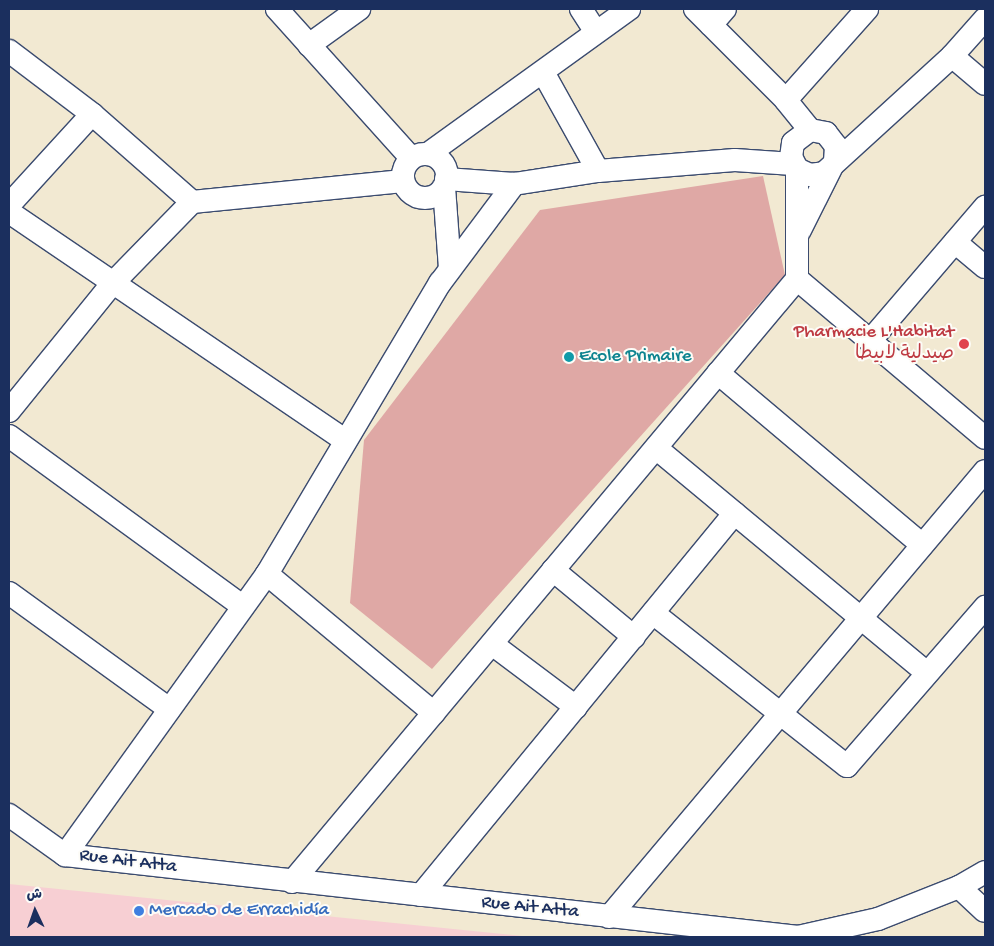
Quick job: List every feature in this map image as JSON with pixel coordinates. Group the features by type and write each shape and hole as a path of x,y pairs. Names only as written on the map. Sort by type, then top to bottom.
{"street":[{"path":"277,9 309,45 419,156 442,163 450,269"},
{"path":"309,45 359,9"},
{"path":"581,9 596,32"},
{"path":"403,181 419,156 542,72 629,9"},
{"path":"695,9 718,17 811,133 836,146 833,165 799,233"},
{"path":"786,100 867,9"},
{"path":"445,183 514,184 598,171 735,160 795,166 817,175 833,165 952,56 985,19"},
{"path":"9,51 92,114 192,202"},
{"path":"952,56 985,84"},
{"path":"542,72 598,171"},
{"path":"9,205 92,114"},
{"path":"735,160 811,133 874,126"},
{"path":"292,882 797,279 799,233 795,166 791,150 811,133"},
{"path":"9,411 111,285 192,202 403,181"},
{"path":"403,181 420,198 434,196 445,183"},
{"path":"9,816 65,855 242,606 267,574 345,440 450,269 514,184"},
{"path":"870,341 985,207"},
{"path":"9,212 111,285 345,440"},
{"path":"955,242 985,267"},
{"path":"797,279 985,438"},
{"path":"718,374 922,545"},
{"path":"9,436 242,606"},
{"path":"656,448 927,673"},
{"path":"610,917 985,470"},
{"path":"421,896 735,513"},
{"path":"553,570 634,637"},
{"path":"267,574 434,712"},
{"path":"9,593 169,709"},
{"path":"653,613 847,766 985,607"},
{"path":"492,644 576,707"},
{"name":"Rue Ait Atta","path":"65,855 292,882 798,937 878,919 959,887 985,872"},
{"path":"959,887 985,910"}],"shaded area":[{"name":"Mercado de Errachidía","path":"9,884 532,937 9,937"}],"building":[{"name":"Ecole Primaire","path":"763,176 785,275 432,669 350,603 364,440 540,210"}],"place":[{"name":"Pharmacie L'Habitat صيدلية لابيطا","path":"964,344"},
{"name":"Ecole Primaire","path":"569,357"},
{"name":"Mercado de Errachidía","path":"139,911"}]}
